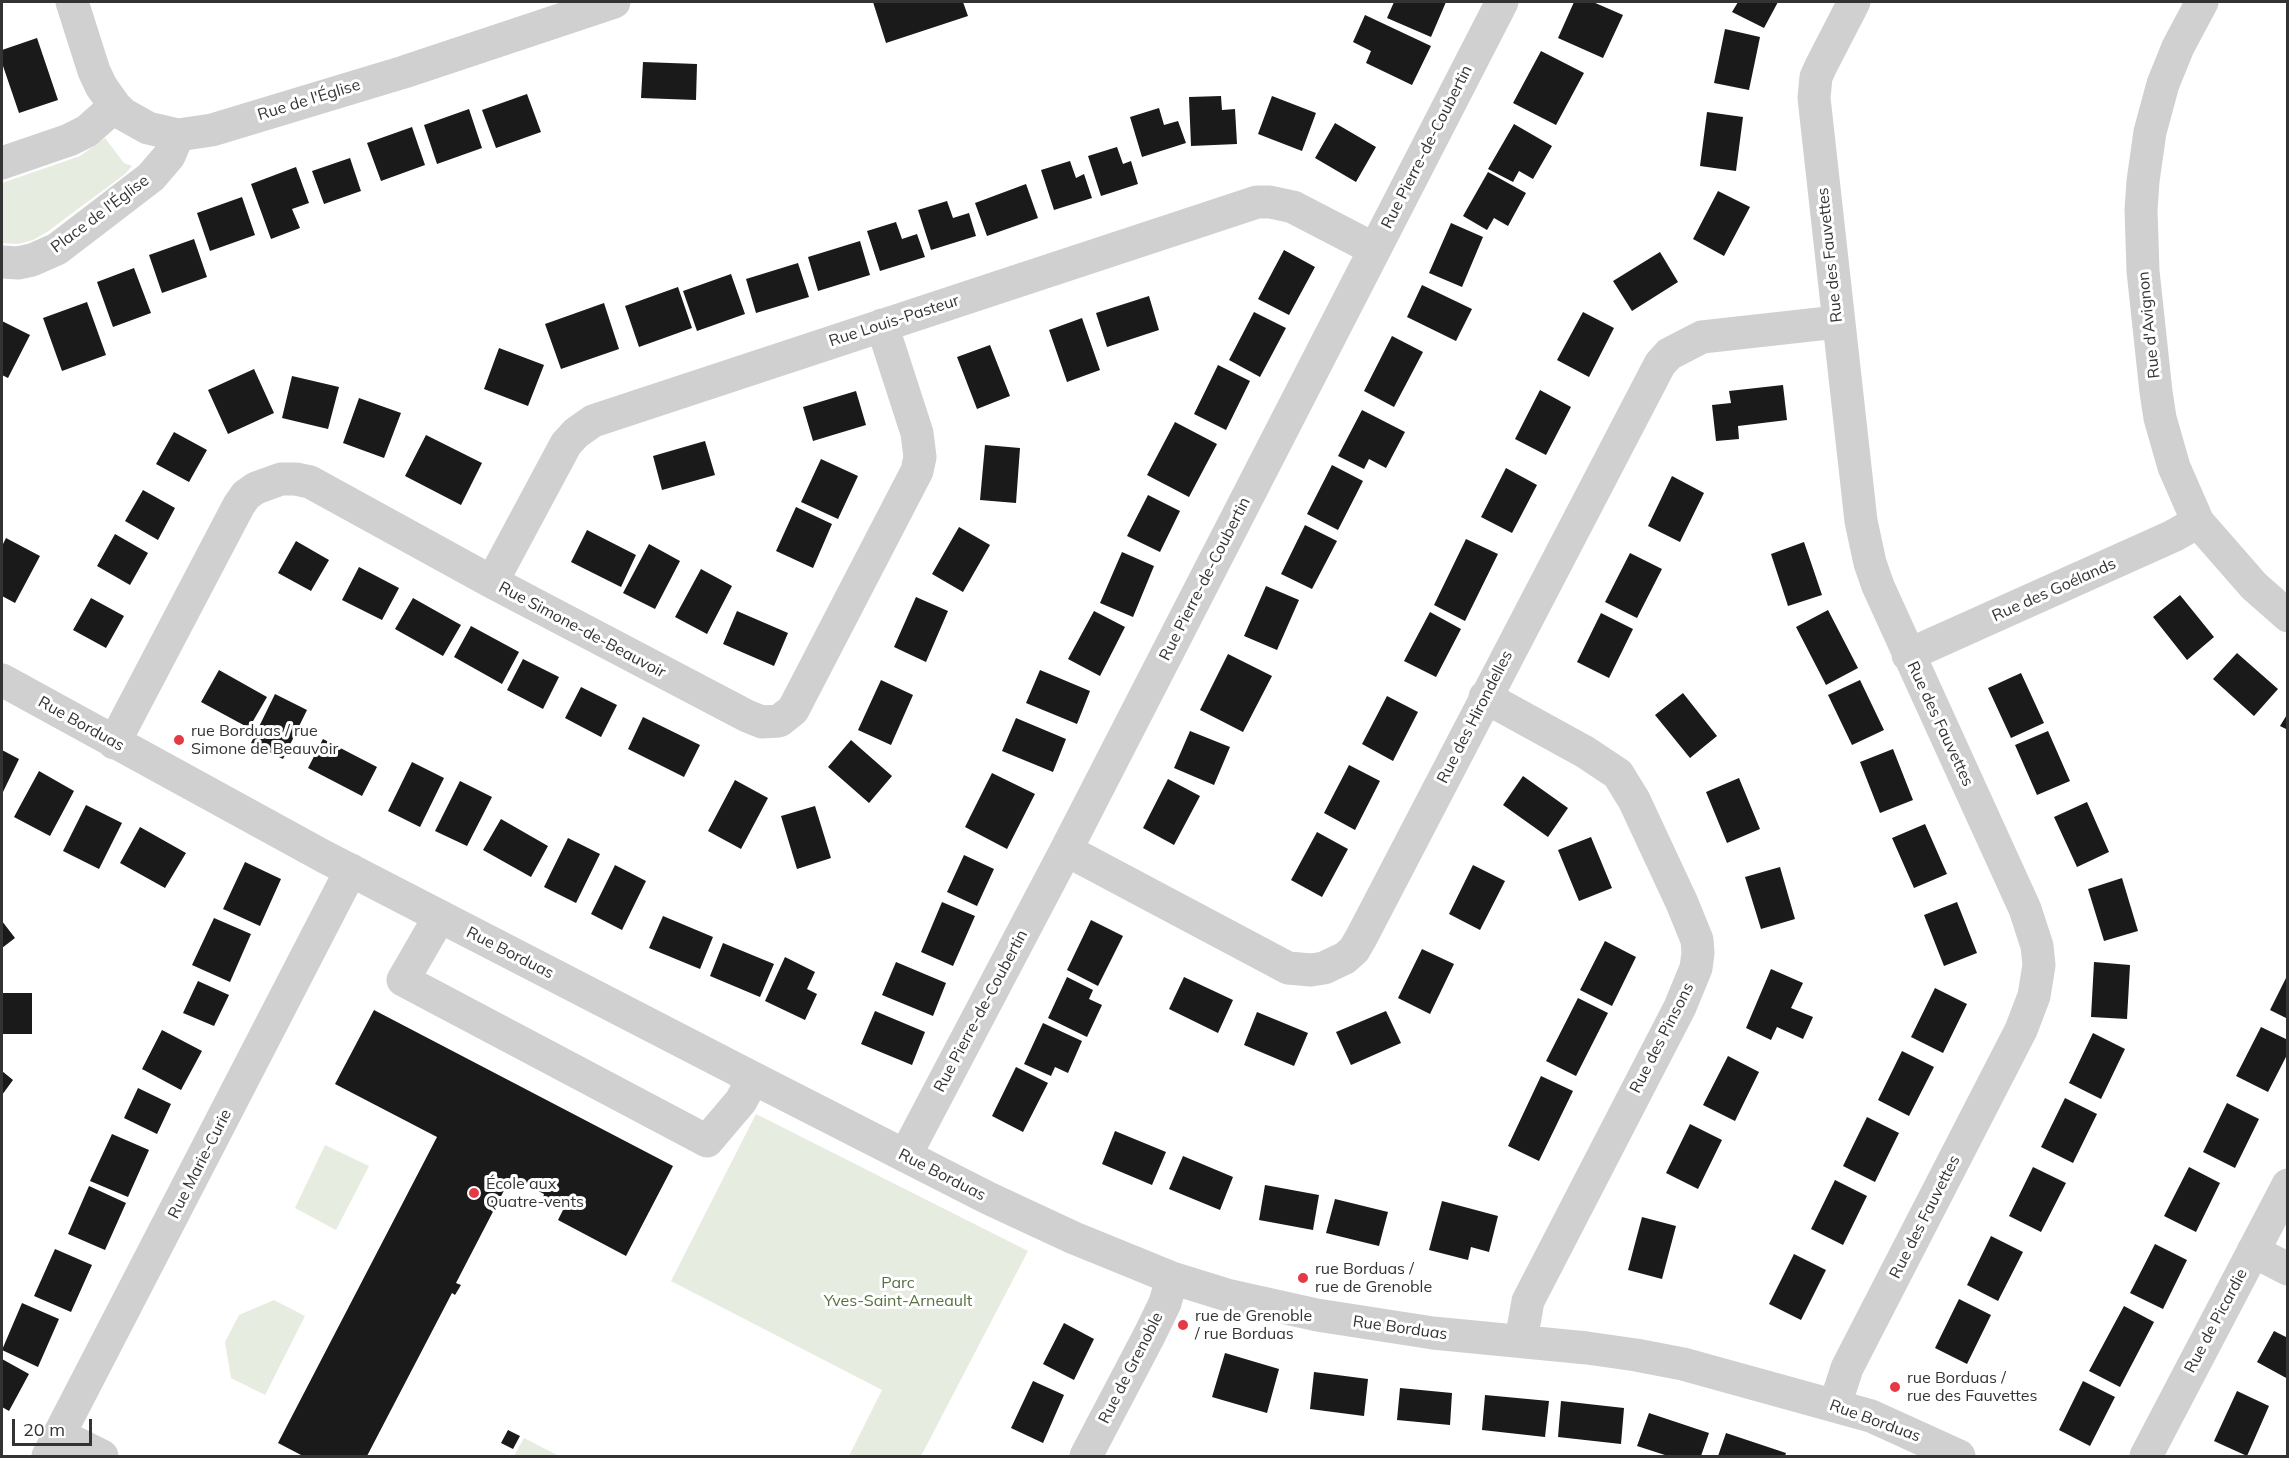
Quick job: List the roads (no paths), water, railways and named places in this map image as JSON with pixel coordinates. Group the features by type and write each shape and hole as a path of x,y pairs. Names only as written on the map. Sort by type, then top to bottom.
{"street":[{"name":"Rue de l'Église","path":"72,2 94,71 115,106 123,114 148,128 178,135 212,130 392,75 614,2"},
{"name":"Rue Pierre-de-Coubertin","path":"905,1156 1066,850 1502,2"},
{"name":"Rue des Fauvettes","path":"1835,1405 1846,1368 2021,1030 2029,1012 2037,980 2037,946 2031,926 1878,586 1857,499 1814,87 1821,66 1854,2"},
{"name":"Rue d'Avignon","path":"2202,2 2178,47 2156,107 2146,158 2141,210 2143,271 2160,418 2174,467 2198,522 2254,586 2288,616"},
{"path":"2,163 69,140 87,131 115,106"},
{"name":"Place de l'Église","path":"2,262 18,263 32,260 57,249 151,177 169,156 178,135"},
{"name":"Rue Louis-Pasteur","path":"492,582 566,444 584,426 603,418 1257,202 1293,207 1374,249"},
{"name":"Rue des Hirondelles","path":"1066,850 1288,968 1299,970 1324,968 1345,958 1354,950 1361,938 1660,364 1669,354 1702,338 1838,321"},
{"name":"Rue Simone-de-Beauvoir","path":"114,742 239,505 246,495 266,483 281,479 310,482 492,582 754,719 771,723 787,716 798,702 917,471 920,457 917,433 882,325"},
{"name":"Rue des Goélands","path":"1908,655 2174,536 2198,522"},
{"name":"Rue Borduas","path":"2,680 351,870 905,1156 1052,1228 1172,1278 1245,1300 1327,1317 1433,1333 1636,1355 1722,1374 1879,1419 1959,1456"},
{"name":"Rue des Pinsons","path":"1485,697 1586,752 1618,774 1634,800 1682,903 1697,940 1698,953 1696,968 1680,1007 1528,1301 1521,1341"},
{"name":"Rue Marie-Curie","path":"54,1446 351,870"},
{"path":"440,916 403,980 707,1141 741,1101 753,1078"},
{"name":"Rue de Picardie","path":"2146,1456 2288,1185"},
{"path":"2253,1251 2288,1269"},
{"name":"Rue de Grenoble","path":"1086,1456 1165,1304 1172,1278"},
{"path":"54,1446 102,1456"}],"place":[{"name":"rue Borduas / rue Simone de Beauvoir","path":"179,740"},
{"name":"École aux Quatre-vents","path":"474,1193"},
{"name":"rue Borduas / rue de Grenoble","path":"1303,1278"},
{"name":"rue de Grenoble / rue Borduas","path":"1183,1325"},
{"name":"rue Borduas / rue des Fauvettes","path":"1895,1387"}],"park label":[{"name":"Parc Yves-Saint-Arneault","path":"898,1292"}]}
